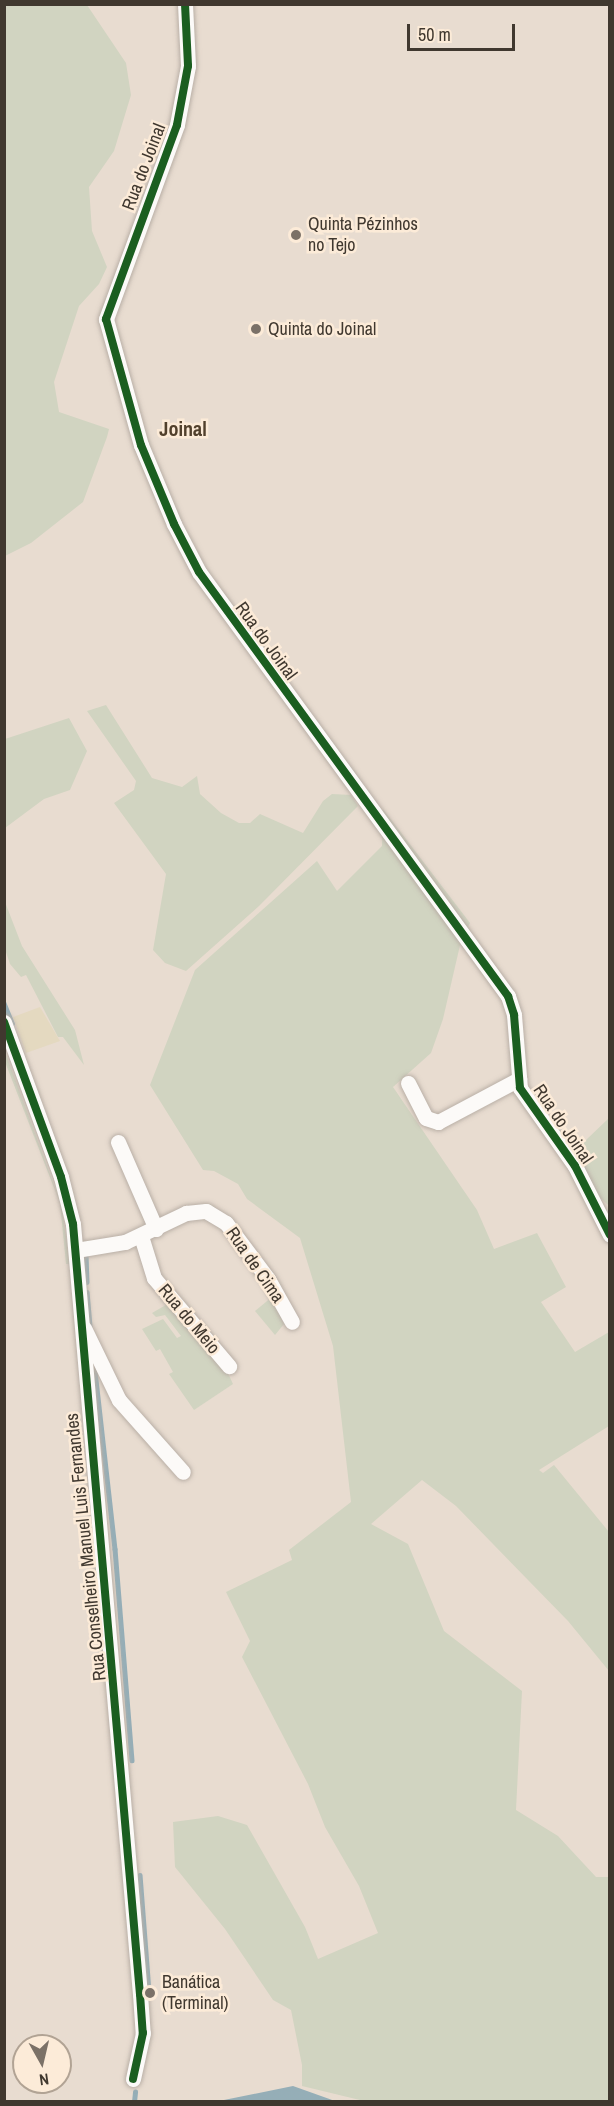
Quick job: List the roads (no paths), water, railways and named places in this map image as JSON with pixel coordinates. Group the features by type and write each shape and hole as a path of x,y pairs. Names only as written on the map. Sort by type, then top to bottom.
{"street":[{"name":"Rua do Joinal","path":"185,4 188,66 177,125 106,319 141,445 174,524 206,581 508,996 514,1015 520,1088 575,1166 609,1235"},
{"name":"Rua Conselheiro Manuel Luis Fernandes","path":"4,1022 67,1194 76,1250 107,1583 143,2033 132,2079"},
{"path":"408,1083 426,1118 438,1122 519,1079"},
{"path":"117,1142 156,1229"},
{"name":"Rua de Cima","path":"76,1250 107,1246 141,1236 194,1211 218,1216 267,1279 292,1322"},
{"name":"Rua do Meio","path":"141,1236 154,1278 229,1366"},
{"path":"81,1323 119,1400 183,1473"}],"water":[{"path":"293,2086 335,2101 219,2101"}],"waterway":[{"path":"4,1003 12,1023"},
{"path":"86,1255 87,1282"},
{"path":"87,1292 90,1326"},
{"path":"94,1362 115,1549 132,1760"},
{"path":"140,1875 149,1992"},
{"path":"134,2102 135,2092"}],"place":[{"name":"Quinta Pézinhos no Tejo","path":"296,235"},
{"name":"Quinta do Joinal","path":"256,329"},
{"name":"Banática (Terminal)","path":"150,1993"}],"district":[{"name":"Joinal","path":"183,428"}]}
